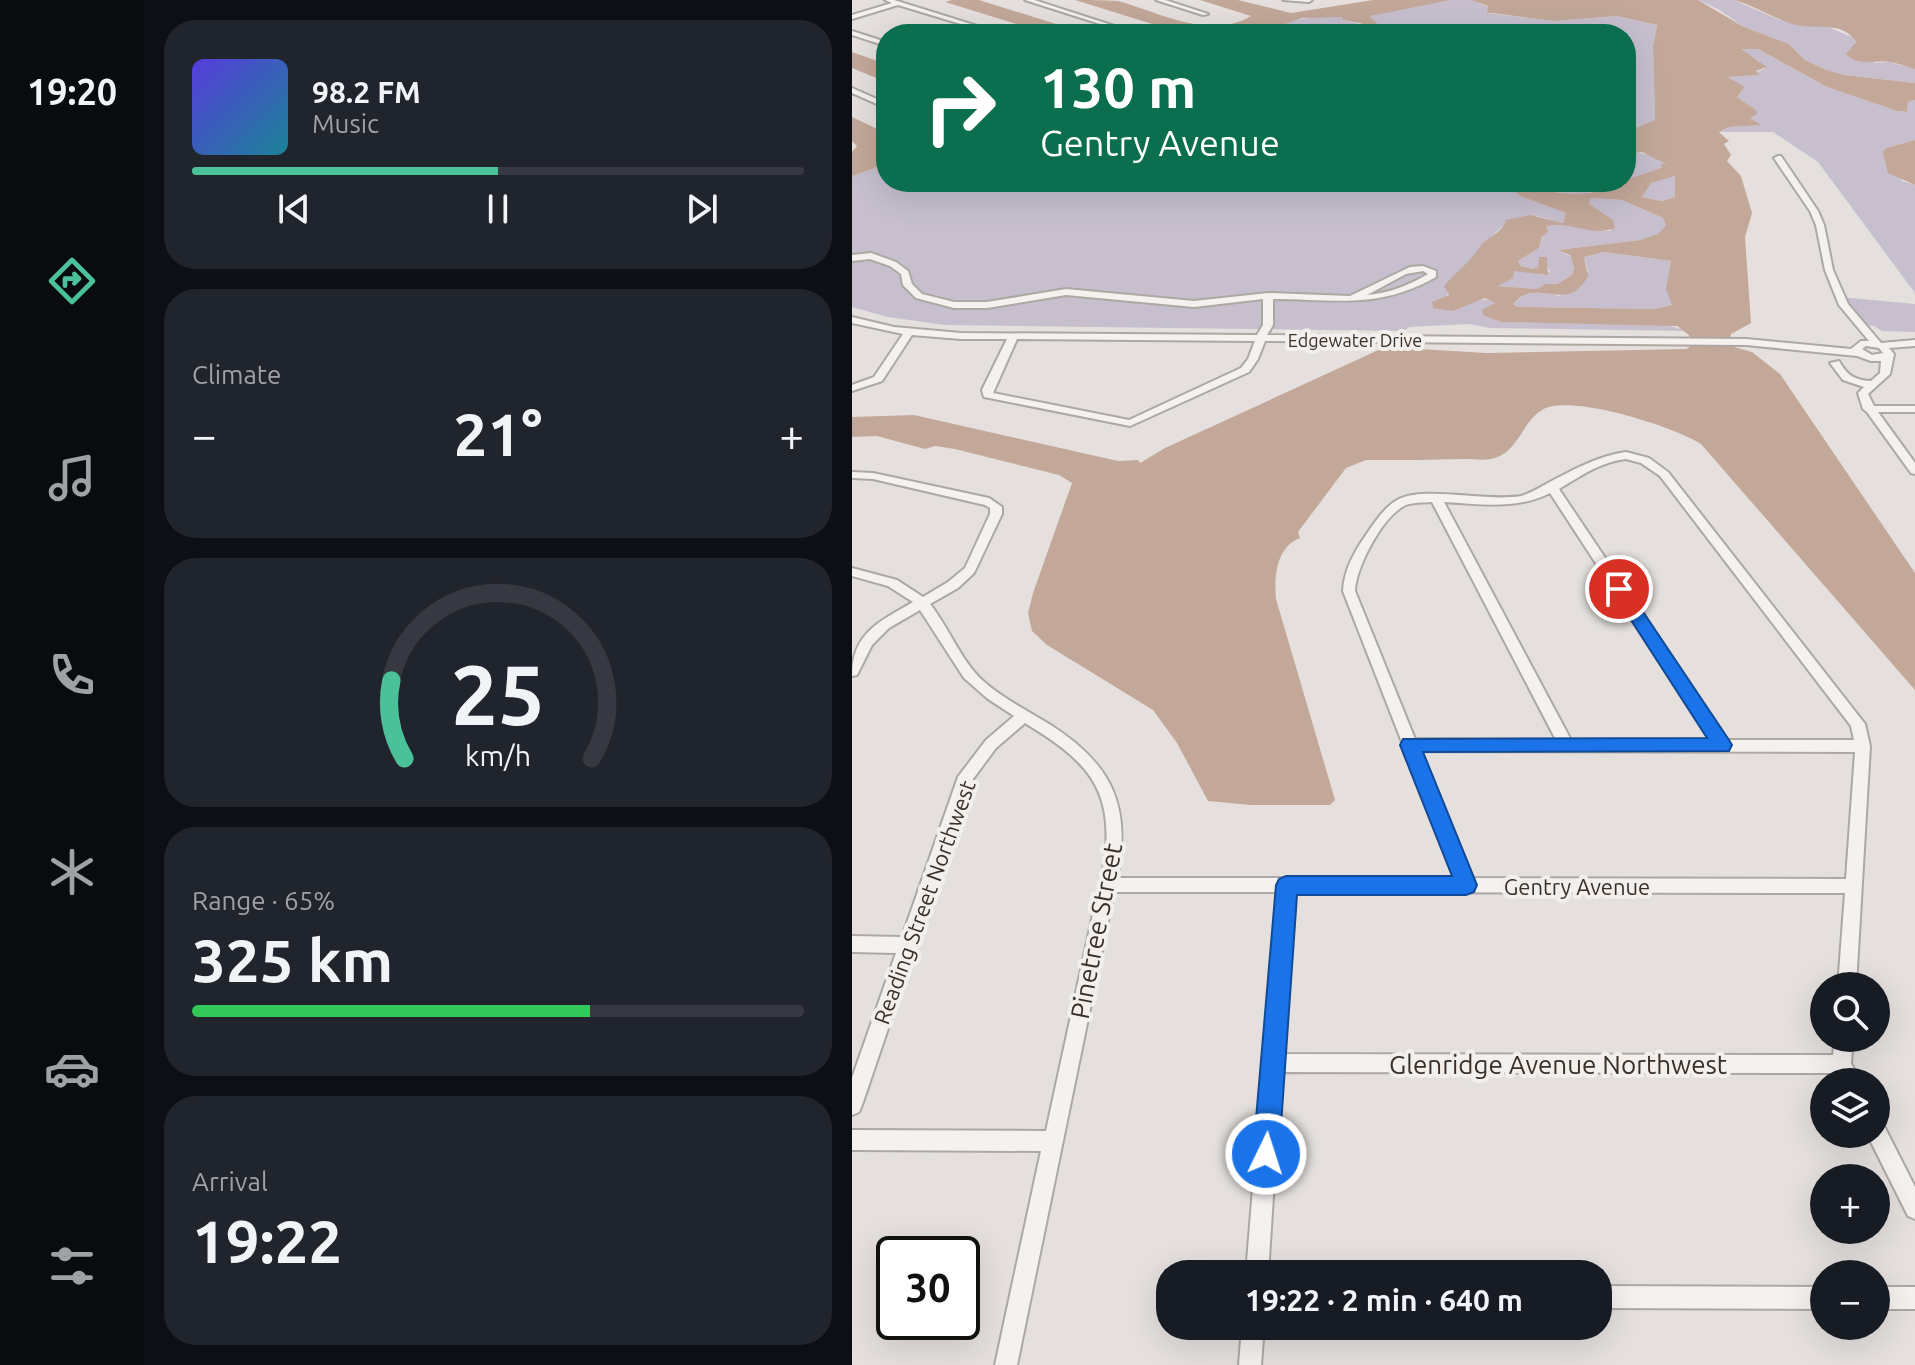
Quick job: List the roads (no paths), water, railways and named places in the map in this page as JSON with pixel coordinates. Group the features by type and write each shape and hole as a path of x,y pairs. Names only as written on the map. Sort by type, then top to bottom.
{"street":[{"path":"888,0 967,24"},
{"path":"852,17 910,0"},
{"path":"1028,0 1105,24"},
{"path":"1159,0 1205,14"},
{"path":"1286,0 1309,0"},
{"path":"852,33 876,41"},
{"path":"852,90 876,101"},
{"path":"1778,158 1814,211 1829,270 1850,314 1884,350 1885,374 1863,393 1868,409 1915,471"},
{"path":"852,258 871,256 893,264 905,273 908,285 919,296 954,305 989,304 1066,292 1194,304 1268,296 1350,299 1392,296 1426,280 1433,275 1432,271 1413,269 1395,275 1374,290 1350,299"},
{"path":"1374,290 1392,296"},
{"path":"1013,337 987,390 988,395 1130,423 1239,375 1255,360 1264,330 1268,296"},
{"name":"Edgewater Drive","path":"852,311 876,319 943,329 1264,330 1745,340 1860,349 1876,359 1884,350"},
{"path":"1850,314 1847,317 1877,381"},
{"name":"Edgewater Drive","path":"852,320 909,332 1013,337 1264,330"},
{"path":"852,388 878,379 909,332"},
{"path":"1884,350 1915,343"},
{"path":"1884,350 1915,351"},
{"path":"1835,363 1848,379 1861,384 1877,381"},
{"path":"1868,409 1915,409"},
{"path":"1466,885 1347,582 1349,574 1395,506 1415,499 1522,499 1605,458 1637,459 1657,467 1858,724 1863,746 1848,972"},
{"path":"852,475 873,476 975,499 996,507 996,514 970,570 953,585 875,633 852,671"},
{"path":"1551,486 1722,745"},
{"path":"1436,499 1566,745"},
{"name":"Pinetree Street","path":"852,572 887,580 922,603 940,626 962,668 984,690 1081,756 1105,788 1115,828 1107,885 1006,1365"},
{"name":"Reading Street Northwest","path":"852,1105 966,777 991,744 1024,716"},
{"path":"1410,745 1863,746"},
{"name":"Gentry Avenue","path":"1107,885 1854,886"},
{"path":"1258,1260 1286,885"},
{"path":"852,944 908,945"},
{"name":"Glenridge Avenue Northwest","path":"1273,1063 1810,1072"},
{"path":"852,1140 1054,1141"},
{"path":"1884,1148 1915,1209"},
{"path":"1612,1297 1810,1298"},
{"path":"1890,1298 1915,1298"},
{"path":"1250,1365 1252,1340"}]}
